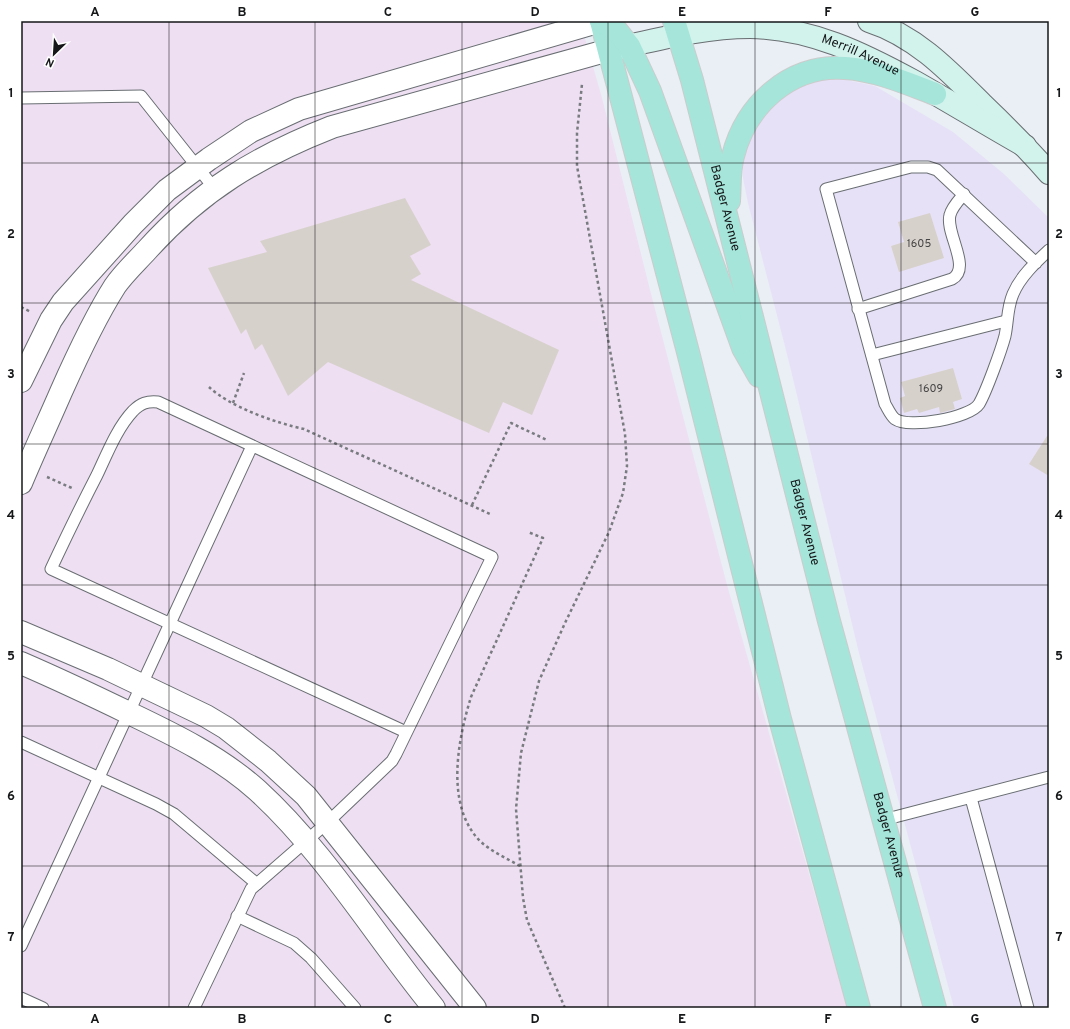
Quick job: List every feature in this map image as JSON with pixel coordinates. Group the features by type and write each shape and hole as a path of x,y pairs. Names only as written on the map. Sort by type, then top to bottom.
{"main road":[{"path":"601,21 652,95 743,348 772,400"},
{"path":"659,21 676,28"},
{"name":"Merrill Avenue","path":"869,21 900,34 926,52 960,82 1025,146 1049,173"},
{"name":"Merrill Avenue","path":"619,48 676,28 712,30 751,27 811,35 851,49 882,64 1025,146"},
{"name":"Badger Avenue","path":"676,28 692,80 829,621 935,1008"},
{"path":"619,48 688,352 749,599 859,1008"},
{"path":"728,222 731,166 735,148 741,133 756,109 780,85 793,77 809,72 836,67 896,79 935,94"}],"street":[{"path":"21,381 51,320 74,288 133,224 167,190 197,167 251,131 299,109 361,89 601,21"},
{"path":"21,483 72,368 112,291 126,273 173,222 214,188 276,151 332,127 619,48"},
{"path":"21,632 141,685 206,716 226,728 274,766 306,796 328,822 475,1008"},
{"path":"21,663 128,712 182,739 227,768 256,790 305,842 434,1008"}],"lane":[{"path":"21,98 140,96 214,188"},
{"path":"1036,262 937,170 920,166 826,190 886,404 895,419 915,424 964,413 975,408 981,399 1003,342 1006,321 1013,294 1024,276 1049,250"},
{"path":"858,308 952,279 957,276 960,267 949,225 949,216 964,194"},
{"path":"872,355 1006,321"},
{"path":"194,1008 248,894 257,884 328,822 385,769 396,754 492,557 158,402 148,401 142,404 124,423 105,458 51,569 406,732"},
{"path":"21,946 252,446"},
{"path":"21,742 156,804 174,814 257,884"},
{"path":"883,820 1049,777"},
{"path":"971,798 1028,1008"},
{"path":"237,916 294,943 311,958 355,1008"},
{"path":"21,998 43,1008"}],"path":[{"path":"564,1008 527,920 522,898 516,809 521,753 539,681 609,532 623,493 627,466 625,434 577,166 577,133 582,84"},
{"path":"233,403 244,373"},
{"path":"209,387 219,397 281,424 304,429 490,514"},
{"path":"472,505 511,423 547,440"},
{"path":"41,474 61,483"},
{"path":"520,867 486,847 478,839 464,818 460,805 458,783 464,720 472,696 543,538 528,532"}],"shaded area":[{"path":"21,21 580,21 602,98 650,290 727,585 847,1008 21,1008"},
{"path":"842,79 875,86 953,132 1004,174 1049,218 1049,1008 954,1008 859,653 789,362 748,203 743,178 743,160 750,139 762,118 774,104 795,89 822,80"}],"building":[{"path":"405,198 431,245 410,256 421,274 411,280 559,350 532,415 503,402 489,433 328,362 288,396 262,344 255,350 246,329 241,334 208,268 267,252 260,241"},
{"path":"930,213 944,258 899,272 891,246 904,242 898,222"},
{"path":"953,368 962,399 953,402 955,409 940,413 939,407 919,413 917,409 904,413 900,398 905,396 901,382"},
{"path":"1047,436 1049,437 1049,476 1029,464"}]}
